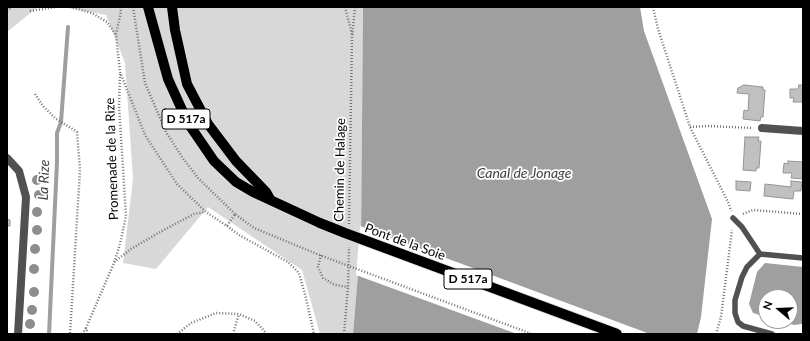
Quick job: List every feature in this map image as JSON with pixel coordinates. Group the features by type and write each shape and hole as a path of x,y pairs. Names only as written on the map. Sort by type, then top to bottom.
{"main road":[{"name":"D 517a","path":"148,7 168,79 188,123 214,161 236,182 253,192 270,199"},
{"name":"D 517a","path":"172,7 175,30 188,84 208,124 236,162 266,192 270,199"},
{"name":"Pont de la Soie","path":"270,199 344,234 617,334"}],"street":[{"path":"762,128 803,131"},
{"path":"7,158 19,171 26,197 18,334"}],"lane":[{"path":"733,218 742,227 760,254"},
{"path":"760,254 803,258"},
{"path":"760,254 747,267 742,277 735,300 735,313 738,322 743,326 772,334"}],"path":[{"path":"7,11 12,7"},
{"path":"30,11 56,7"},
{"path":"70,7 92,13 107,22 116,35"},
{"path":"120,7 121,11 116,35 120,72 146,135 177,184 206,212 239,236 288,262 299,273 314,334"},
{"path":"133,7 145,83 166,132 198,178 235,214 254,228 321,256 532,334"},
{"path":"345,7 352,36"},
{"name":"Chemin de Halage","path":"349,228 352,36 355,7"},
{"path":"653,7 658,29 690,127 729,204 733,218 722,317 716,334"},
{"name":"Promenade de la Rize","path":"82,334 114,263 126,216 119,105 120,72"},
{"path":"35,94 43,106 55,118 78,132 80,170 70,334"},
{"path":"690,127 708,126 762,128"},
{"path":"733,218 754,210 803,214"},
{"path":"114,263 131,249 160,232 194,214 206,212"},
{"path":"227,226 235,214"},
{"path":"344,334 348,287 349,244"},
{"path":"321,256 318,267 323,278 335,285 348,287"},
{"path":"177,334 191,323 216,313 238,314 255,321 267,334"},
{"path":"233,334 238,314"},
{"path":"86,328 88,334"}],"shaded area":[{"path":"7,7 38,7 7,32"},
{"path":"64,7 363,7 361,238 353,334 320,334 302,270 208,207 156,269 123,263 133,179 125,63 106,15"}],"water":[{"name":"Canal de Jonage","path":"363,7 640,7 644,31 712,219 701,317 697,334 353,334 361,238"},
{"path":"765,263 803,267 802,324 798,324 798,289 758,289 758,315 753,313 749,304 757,272"}],"pier":[{"path":"360,226 650,334 517,334 356,275"}],"building":[{"path":"744,85 763,87 763,90 765,90 763,117 761,117 760,121 743,119 744,110 748,111 749,94 737,93 738,88"},
{"path":"799,85 803,85 803,102 793,102 794,98 790,98 790,89 798,89"},
{"path":"745,137 759,137 758,141 761,141 759,168 756,168 756,171 743,170"},
{"path":"788,161 803,162 803,179 791,178 792,173 783,173 784,163 788,164"},
{"path":"736,181 751,182 750,191 736,190"},
{"path":"791,181 802,182 801,191 794,191 793,199 764,196 765,184 791,187"},
{"path":"7,219 10,220 10,226 7,226"}],"waterway":[{"name":"La Rize","path":"49,334 57,133 61,122 68,27"}]}
